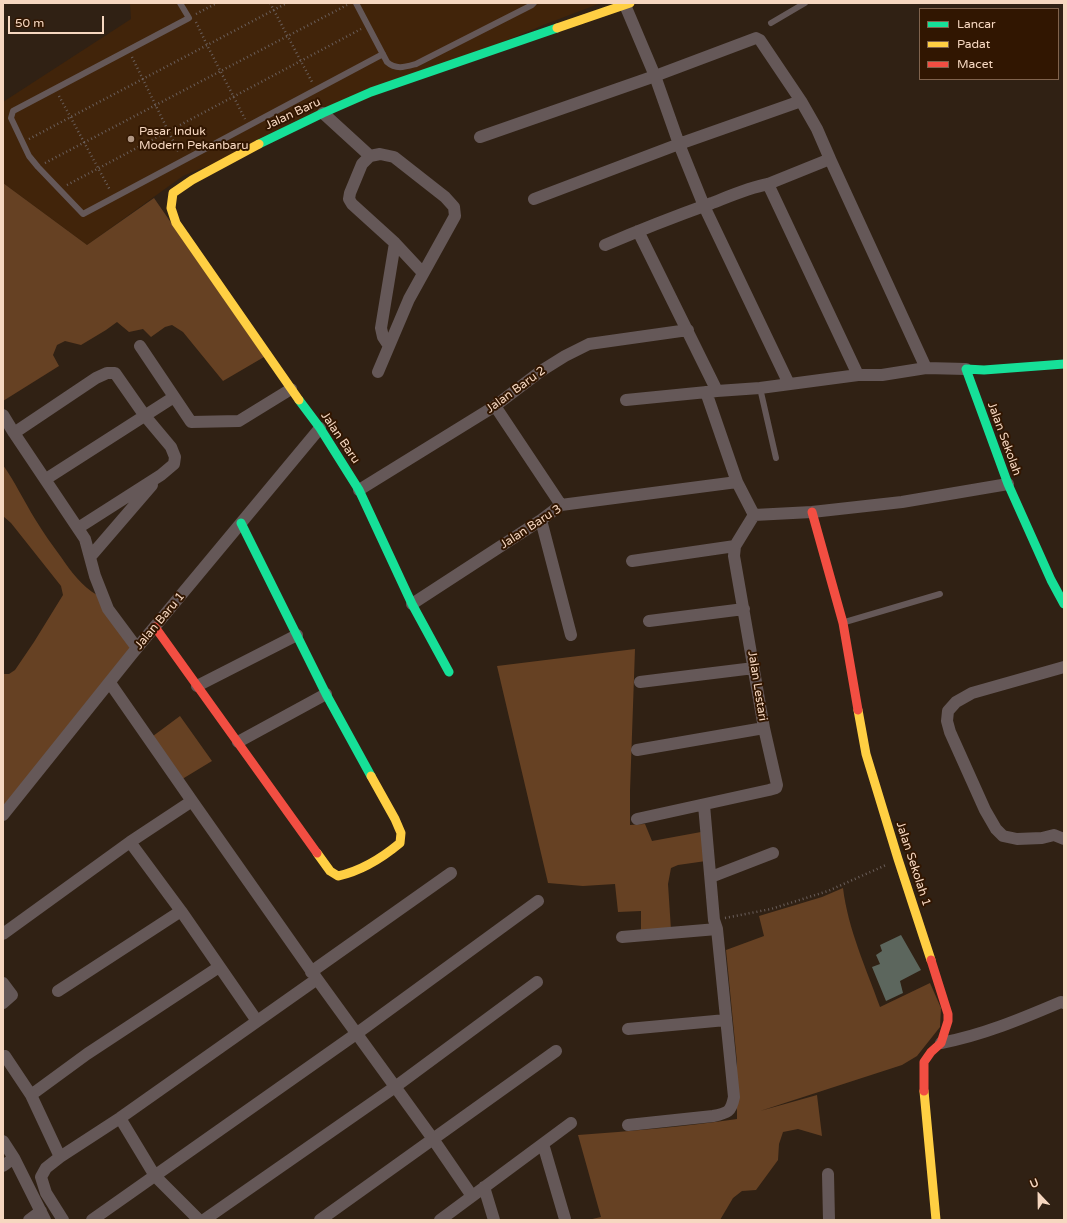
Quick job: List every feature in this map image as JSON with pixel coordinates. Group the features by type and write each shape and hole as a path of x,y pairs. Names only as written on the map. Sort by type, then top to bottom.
{"street":[{"path":"627,4 679,144 704,206 789,384"},
{"name":"Jalan Baru","path":"449,672 412,604 359,490 320,428 291,389 176,223 171,208 173,193 192,180 256,145 371,92 627,4"},
{"path":"480,137 655,76 756,38 760,40 802,101 817,130 926,368"},
{"path":"534,199 679,144 802,101"},
{"path":"323,113 370,156"},
{"path":"378,372 409,299 424,273 455,216 454,207 441,193 394,158 380,154 370,156 362,164 349,199 352,204 395,243 424,273"},
{"path":"605,245 704,206 757,186 768,184 830,160"},
{"path":"768,184 858,375"},
{"path":"638,231 688,330 712,392 737,482 754,515"},
{"path":"389,346 383,337 381,328 395,243"},
{"name":"Jalan Baru 2","path":"359,490 495,406 541,371 565,356 589,344 688,330"},
{"path":"140,346 191,422 239,421 291,389"},
{"path":"626,400 760,388 926,368 984,370 1064,364"},
{"name":"Jalan Sekolah","path":"966,369 1008,484 1051,580 1064,604"},
{"path":"14,433 96,378 107,373 115,373 145,416 171,447 175,456 174,464 161,475 78,528"},
{"path":"46,479 174,397"},
{"path":"495,406 561,505"},
{"path":"3,415 85,539 95,576 108,610 137,648"},
{"name":"Jalan Baru 1","path":"3,815 137,648 320,428"},
{"path":"90,558 161,475"},
{"name":"Jalan Baru 3","path":"412,604 541,520 561,505 737,482"},
{"path":"754,515 812,512 902,502 1008,484"},
{"name":"Jalan Sekolah 1","path":"812,512 843,623 866,754 948,1014 948,1021 941,1043 931,1052 924,1062 923,1084 936,1220"},
{"path":"632,561 735,546 754,515"},
{"path":"541,520 571,635"},
{"path":"155,627 330,871 338,876 346,875 358,870 393,849 400,842 400,833 395,819 326,694 241,523"},
{"name":"Jalan Lestari","path":"704,805 776,788 778,783 764,728 734,556 735,546"},
{"path":"649,622 744,609"},
{"path":"197,686 297,635"},
{"path":"1064,667 972,693 956,702 948,710 947,721 950,732 985,810 996,829 1004,836 1017,839 1042,838 1054,835 1064,839"},
{"path":"640,682 754,668"},
{"path":"110,683 314,976 396,1087 472,1196"},
{"path":"238,742 326,694"},
{"path":"636,750 764,728"},
{"path":"3,934 130,842 192,801"},
{"path":"628,1125 725,1114 732,1107 734,1096 715,924 704,805 637,818"},
{"path":"130,842 181,911 257,1021"},
{"path":"711,877 773,853"},
{"path":"63,1220 46,1192 41,1178 46,1168 60,1157 120,1118 257,1021 450,873"},
{"path":"92,1220 356,1034 538,900"},
{"path":"58,991 181,911"},
{"path":"622,937 715,924"},
{"path":"31,1095 87,1054 219,967"},
{"path":"204,1220 396,1087 537,982"},
{"path":"3,983 12,995 3,1003"},
{"path":"941,1043 958,1040 991,1030 1061,1002 1064,1003"},
{"path":"628,1029 726,1020"},
{"path":"320,1220 556,1051"},
{"path":"5,1056 31,1095 60,1157"},
{"path":"120,1118 154,1176 200,1220"},
{"path":"440,1220 571,1123"},
{"path":"3,1141 14,1158 43,1216 29,1220"},
{"path":"543,1144 565,1219"},
{"path":"3,1166 14,1158"},
{"path":"828,1174 830,1220"},
{"path":"484,1187 494,1220"}],"lane":[{"path":"180,3 189,18 13,111 11,118 29,156 83,214 383,54"},
{"path":"356,3 387,62 391,66 403,68 416,64 534,3"},
{"path":"771,23 805,3"},
{"path":"760,388 776,458"},
{"path":"843,623 940,594"}],"path":[{"path":"217,3 193,16 248,126"},
{"path":"270,3 316,90"},
{"path":"22,143 287,3"},
{"path":"38,167 352,3"},
{"path":"59,189 368,26"},
{"path":"128,50 183,161"},
{"path":"55,88 114,197"},
{"path":"715,924 771,909 828,891 898,859"}],"shaded area":[{"name":"Pasar Induk Modern Pekanbaru","path":"130,3 601,3 546,24 183,176 87,245 3,183 3,102 131,19"},
{"path":"3,183 87,245 154,198 264,357 223,381 183,332 172,325 165,327 151,337 143,329 129,332 117,322 81,345 65,341 57,345 53,355 59,366 3,401"},
{"path":"3,465 51,543 77,578 97,595 132,648 3,810 3,674 9,674 15,670 63,595 61,586 11,523 3,516"},
{"path":"635,649 630,825 645,824 652,841 701,832 706,861 678,865 671,868 668,884 671,930 639,933 641,929 641,911 618,912 615,884 583,886 548,883 497,666"},
{"path":"180,716 212,761 179,781 149,739"},
{"path":"843,888 845,903 853,933 880,1007 930,983 941,1008 940,1027 917,1056 902,1065 760,1111 817,1095 822,1136 798,1129 783,1132 779,1144 778,1160 756,1190 742,1191 733,1198 720,1220 588,1220 601,1217 578,1135 677,1127 737,1119 737,1062 726,950 764,936 759,916 822,897"}],"building":[{"path":"901,935 921,970 900,981 903,993 886,1001 872,967 880,964 876,955 882,951 880,945"}],"traffic: fast":[{"path":"259,144 371,92 557,28"},
{"path":"1064,364 984,370 966,369 1008,484 1051,580 1064,604"},
{"path":"299,400 320,428 359,490 412,604 449,672"},
{"path":"241,523 326,694 371,776"}],"traffic: slow":[{"path":"557,28 630,3"},
{"path":"259,144 192,180 173,193 171,208 176,223 299,400"},
{"path":"858,710 866,754 931,960"},
{"path":"317,853 330,871 338,876 355,871 371,863 400,843 401,833 395,819 371,776"},
{"path":"924,1091 936,1220"}],"traffic: jam":[{"path":"812,512 843,623 858,710"},
{"path":"155,627 317,853"},
{"path":"924,1091 924,1062 931,1052 941,1043 948,1021 948,1014 931,960"}],"place":[{"name":"Pasar Induk Modern Pekanbaru","path":"131,139"}]}
